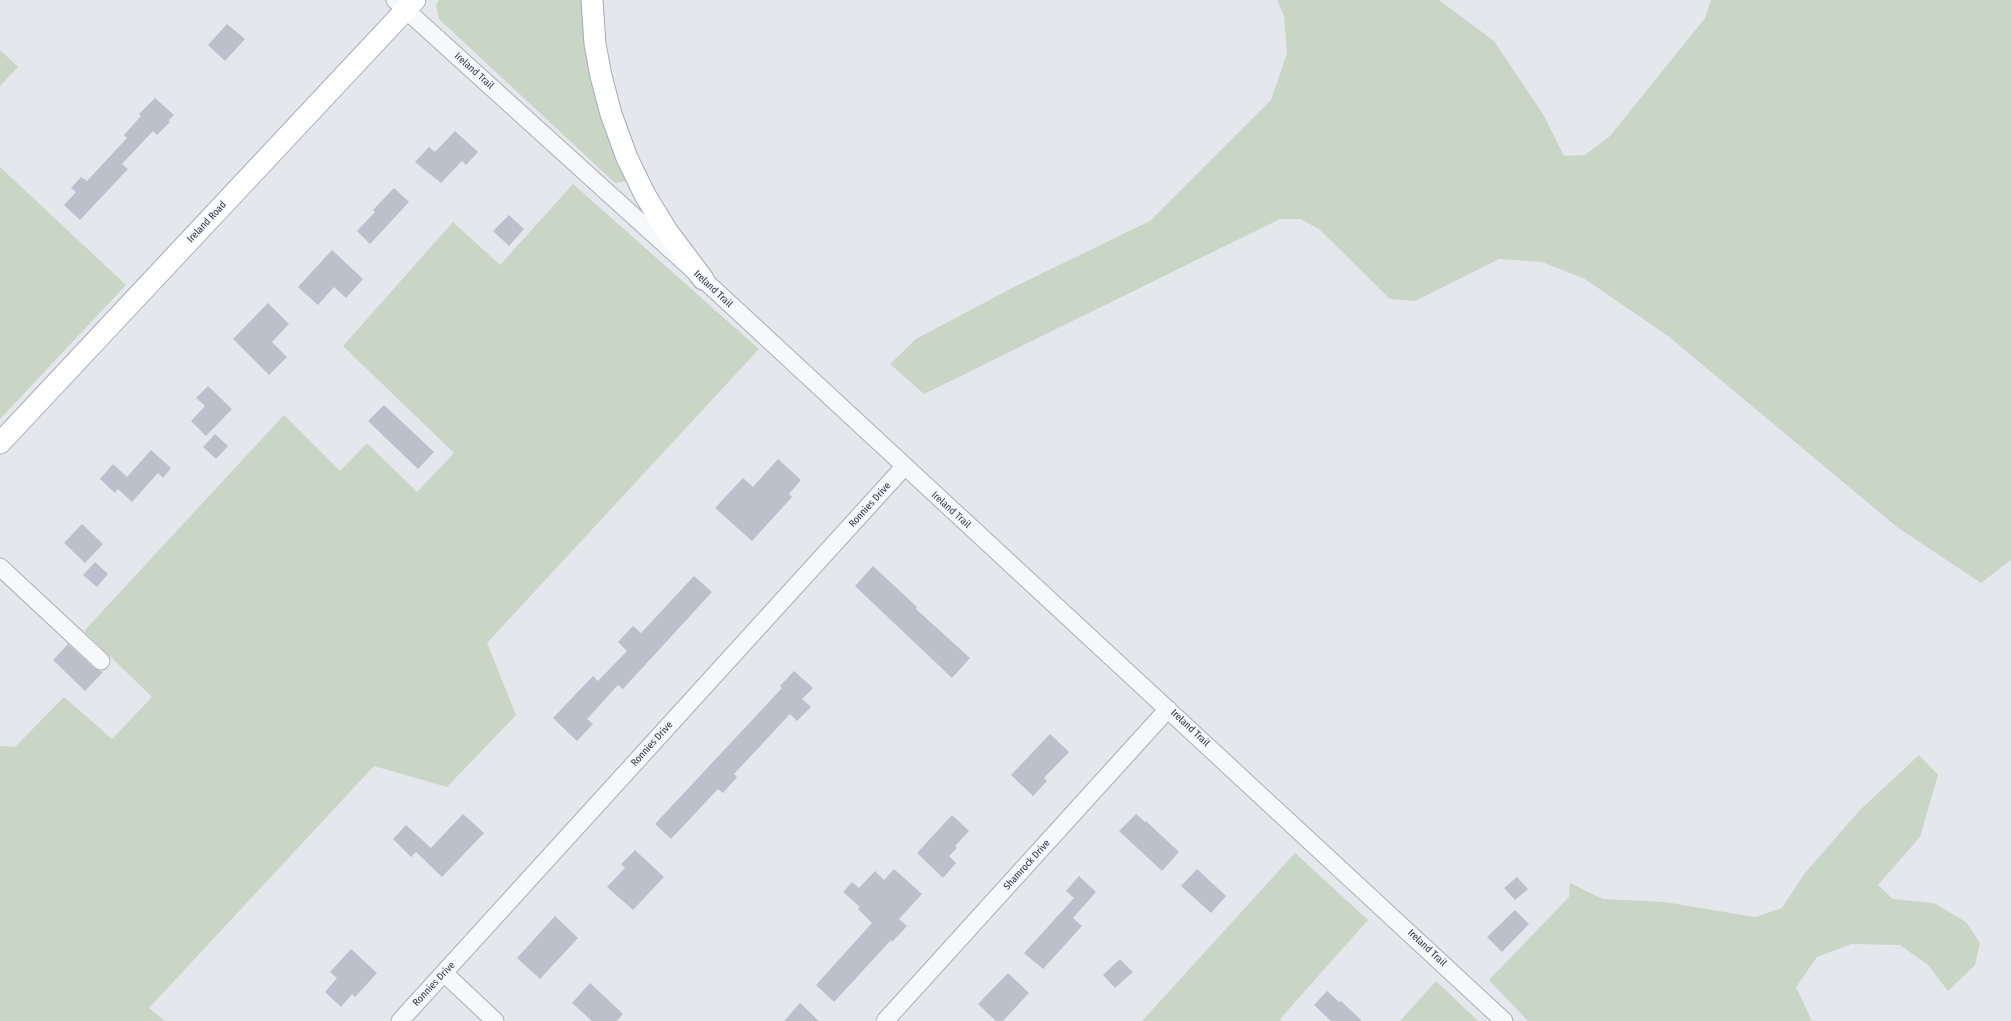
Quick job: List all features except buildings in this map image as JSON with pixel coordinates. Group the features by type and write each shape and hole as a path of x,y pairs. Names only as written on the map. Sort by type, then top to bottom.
{"main road":[{"path":"592,0 595,44 601,76 611,114 627,158 644,195 659,219 703,279"},
{"name":"Ireland Road","path":"0,443 405,3"}],"street":[{"name":"Ireland Trail","path":"405,3 904,467 1168,709 1504,1021"},
{"name":"Ronnies Drive","path":"400,1021 904,467"},
{"path":"0,567 101,661"},
{"name":"Shamrock Drive","path":"885,1021 1168,709"},
{"path":"444,973 495,1021"}],"green space":[{"path":"439,0 581,0 586,53 597,102 611,148 628,181 615,183 439,19 436,5"},
{"path":"1277,0 1439,0 1494,41 1543,114 1564,156 1585,155 1610,136 1705,18 1711,0 2011,0 2011,560 1981,583 1897,527 1668,336 1585,279 1542,262 1499,259 1415,301 1390,299 1319,229 1300,219 1280,219 924,394 890,364 916,339 1014,287 1150,221 1271,100 1287,53 1284,16"},
{"path":"0,50 18,67 0,86"},
{"path":"0,167 126,285 0,419"},
{"path":"573,184 759,349 487,643 516,715 447,787 374,766 149,1008 165,1021 0,1021 0,746 15,747 64,697 112,739 152,697 84,631 284,415 340,471 367,443 417,492 454,453 343,346 453,222 500,265"},
{"path":"1919,755 1938,775 1920,837 1878,885 1893,899 1934,903 1966,922 1980,943 1975,965 1948,991 1928,965 1900,945 1851,944 1817,957 1796,987 1812,1021 1528,1021 1489,980 1569,897 1570,883 1603,899 1665,902 1755,917 1782,908 1805,873 1860,810"},
{"path":"1295,853 1368,920 1280,1019 1282,1021 1142,1021"},
{"path":"1436,981 1478,1021 1400,1021"}]}
